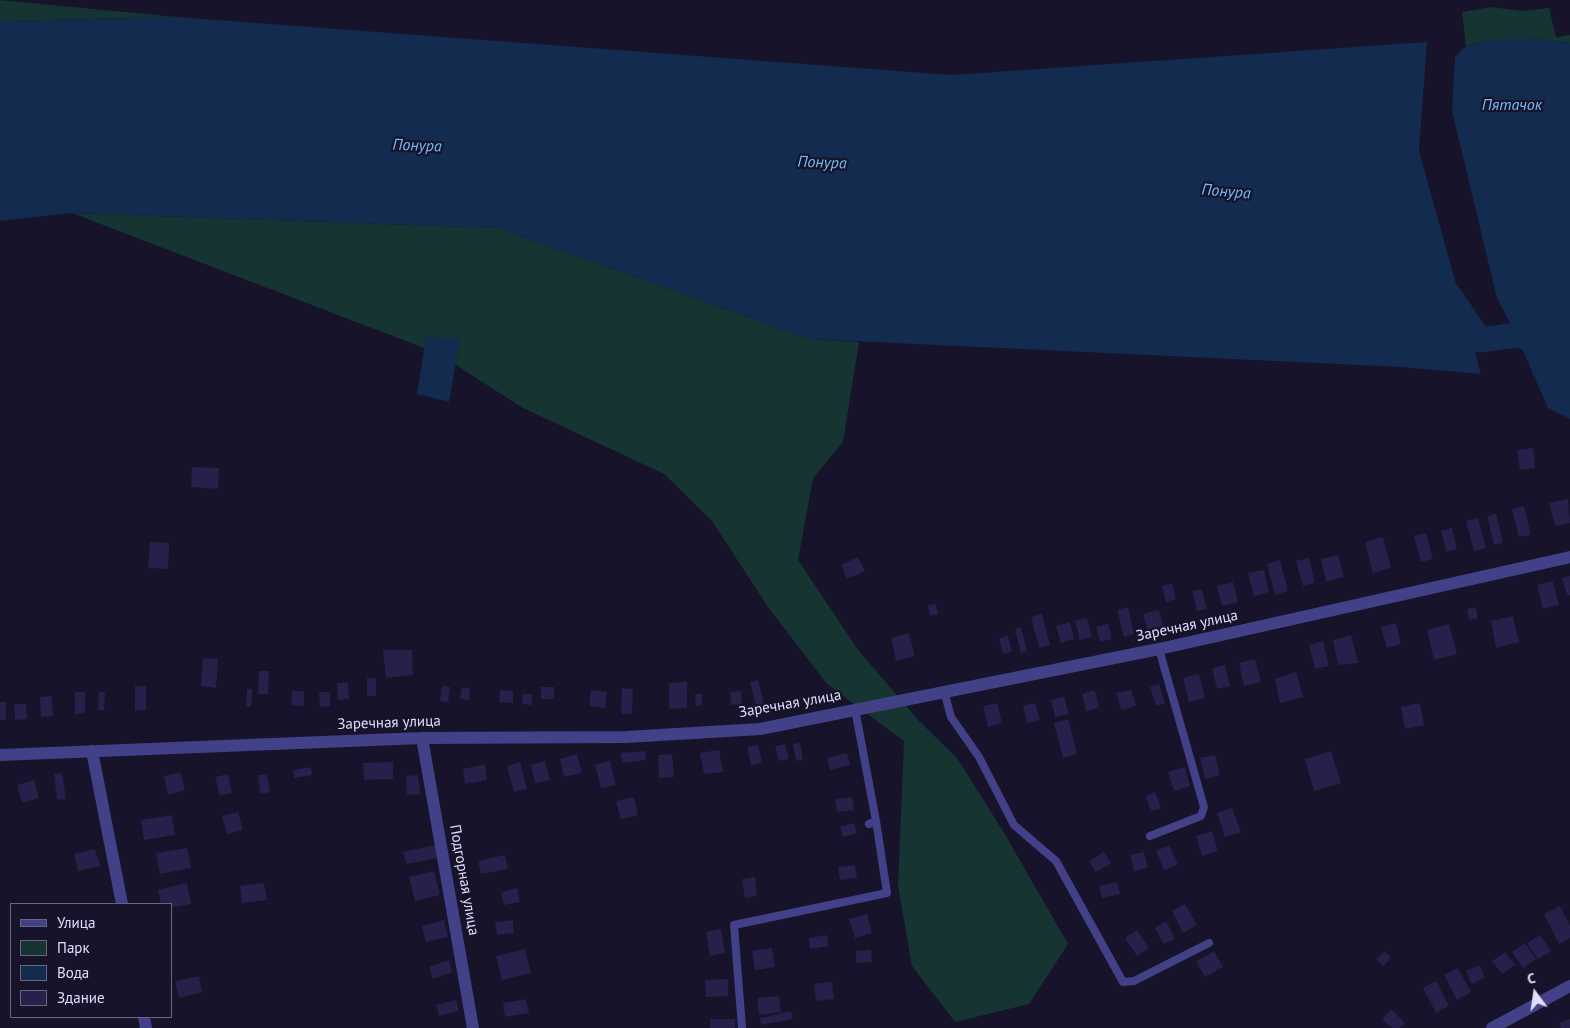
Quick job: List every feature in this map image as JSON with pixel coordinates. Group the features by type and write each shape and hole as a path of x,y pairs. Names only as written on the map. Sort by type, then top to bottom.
{"street":[{"name":"Заречная улица","path":"0,755 422,738 626,738 760,729 1159,649 1570,557"},
{"name":"Подгорная улица","path":"422,738 473,1028"},
{"path":"92,751 122,903"},
{"path":"1492,1028 1570,986"}],"lane":[{"path":"1150,836 1201,816 1204,807 1159,649"},
{"path":"944,691 951,717 979,758 1014,825 1056,861 1123,982 1134,981 1209,943"},
{"path":"742,1028 734,925 887,893 872,823 855,709"}],"green space":[{"path":"0,0 177,17 0,21"},
{"path":"1491,7 1522,11 1549,8 1556,37 1570,35 1570,43 1533,39 1495,39 1466,46 1462,12"},
{"path":"72,213 498,228 810,339 859,342 843,442 813,478 798,560 858,650 920,722 957,758 1003,831 1068,944 1029,1004 955,1022 912,966 898,886 904,741 827,684 768,607 712,521 664,474 523,408 437,353"}],"water":[{"path":"177,17 951,75 1427,42 1419,151 1481,374 1401,367 810,339 498,228 72,213 0,221 0,21"},
{"name":"Пятачок","path":"1495,39 1533,39 1570,43 1570,419 1548,408 1516,335 1497,298 1452,111 1455,57 1466,46"},
{"path":"426,337 460,339 449,402 417,394"}],"building":[{"path":"1533,448 1535,468 1520,470 1517,450"},
{"path":"192,467 219,468 218,489 191,487"},
{"path":"1568,499 1570,523 1555,526 1549,503"},
{"path":"1524,506 1531,535 1519,537 1512,509"},
{"path":"1496,514 1503,543 1494,545 1487,516"},
{"path":"1478,518 1486,548 1474,551 1466,521"},
{"path":"1452,528 1457,549 1446,552 1441,531"},
{"path":"1426,533 1433,559 1421,562 1414,536"},
{"path":"1383,537 1391,568 1373,573 1365,542"},
{"path":"150,542 169,543 168,569 148,568"},
{"path":"1338,555 1344,577 1326,582 1321,559"},
{"path":"858,557 865,571 847,579 841,565"},
{"path":"1309,558 1315,583 1303,586 1296,561"},
{"path":"1280,560 1288,591 1275,595 1267,564"},
{"path":"1264,570 1269,592 1254,596 1248,573"},
{"path":"1570,576 1570,595 1567,596 1562,578"},
{"path":"1553,581 1559,605 1543,609 1537,585"},
{"path":"1233,582 1238,602 1222,606 1217,586"},
{"path":"1172,584 1176,599 1166,602 1162,586"},
{"path":"1202,589 1207,609 1197,611 1192,591"},
{"path":"936,604 938,614 930,616 928,605"},
{"path":"1128,607 1134,634 1124,637 1117,610"},
{"path":"1476,607 1478,618 1469,620 1467,609"},
{"path":"1159,610 1164,628 1148,632 1143,614"},
{"path":"1042,614 1050,645 1039,648 1031,617"},
{"path":"1513,616 1519,642 1496,648 1491,621"},
{"path":"1087,618 1092,637 1080,640 1075,621"},
{"path":"1070,622 1074,639 1061,643 1056,626"},
{"path":"1396,623 1401,644 1387,648 1381,627"},
{"path":"1108,624 1112,639 1100,642 1096,627"},
{"path":"1449,624 1457,654 1434,660 1427,630"},
{"path":"1021,627 1027,651 1021,653 1015,629"},
{"path":"909,633 915,656 896,661 891,638"},
{"path":"1351,635 1358,663 1338,665 1333,640"},
{"path":"1008,636 1012,652 1003,654 999,638"},
{"path":"1323,641 1329,666 1315,669 1309,645"},
{"path":"383,650 412,650 413,675 386,678"},
{"path":"203,658 218,659 216,688 201,686"},
{"path":"1255,659 1261,682 1244,686 1239,663"},
{"path":"1225,665 1230,686 1217,689 1212,668"},
{"path":"259,671 269,671 268,694 258,694"},
{"path":"1296,672 1303,697 1280,703 1275,679"},
{"path":"1199,674 1205,698 1189,702 1183,678"},
{"path":"367,678 376,678 376,696 367,696"},
{"path":"758,680 764,704 756,706 750,682"},
{"path":"687,682 687,708 669,709 669,683"},
{"path":"337,683 348,683 349,699 338,700"},
{"path":"1159,684 1165,703 1156,706 1150,687"},
{"path":"135,686 146,686 146,710 135,710"},
{"path":"442,686 450,687 448,702 440,701"},
{"path":"462,687 470,688 469,700 460,699"},
{"path":"541,687 554,687 554,699 541,699"},
{"path":"622,688 633,689 632,714 621,714"},
{"path":"247,689 252,689 251,707 246,706"},
{"path":"500,690 513,691 513,703 499,702"},
{"path":"591,690 607,692 605,708 589,706"},
{"path":"1095,690 1099,708 1086,711 1082,694"},
{"path":"1131,690 1136,706 1121,710 1116,693"},
{"path":"292,691 304,691 304,706 291,705"},
{"path":"741,691 742,704 731,705 730,692"},
{"path":"75,692 85,692 85,713 75,714"},
{"path":"99,692 105,692 104,710 98,710"},
{"path":"319,692 330,692 330,706 320,707"},
{"path":"523,694 532,694 532,705 522,704"},
{"path":"695,694 702,694 702,705 696,706"},
{"path":"52,696 53,716 41,717 40,697"},
{"path":"1064,697 1069,714 1055,717 1051,700"},
{"path":"0,702 6,702 6,720 0,720"},
{"path":"997,703 1002,723 988,727 983,706"},
{"path":"1035,703 1040,720 1027,723 1023,706"},
{"path":"1420,703 1424,725 1405,729 1401,707"},
{"path":"14,704 26,704 27,719 15,720"},
{"path":"1068,719 1077,754 1063,758 1054,723"},
{"path":"800,743 803,760 796,761 793,744"},
{"path":"785,744 789,759 779,761 775,746"},
{"path":"758,745 762,763 751,765 747,747"},
{"path":"719,750 723,772 704,774 700,753"},
{"path":"645,751 646,760 622,763 621,753"},
{"path":"1331,751 1341,783 1314,791 1305,759"},
{"path":"847,753 850,765 830,770 827,758"},
{"path":"577,754 582,773 564,777 560,759"},
{"path":"672,754 674,777 659,778 658,755"},
{"path":"1215,755 1220,775 1205,779 1200,758"},
{"path":"545,761 550,780 535,783 531,765"},
{"path":"610,761 616,785 601,788 595,765"},
{"path":"393,762 393,779 364,780 363,763"},
{"path":"520,762 527,789 514,792 507,766"},
{"path":"485,764 487,780 465,784 463,769"},
{"path":"311,767 312,775 294,778 293,770"},
{"path":"1185,767 1190,786 1174,791 1168,772"},
{"path":"180,772 185,790 168,795 164,776"},
{"path":"62,773 66,799 57,800 54,774"},
{"path":"228,774 232,793 220,796 215,777"},
{"path":"267,774 270,792 260,794 258,775"},
{"path":"418,775 420,794 407,795 406,776"},
{"path":"34,780 39,798 22,803 17,785"},
{"path":"1155,792 1161,808 1151,812 1146,796"},
{"path":"634,797 638,815 621,819 616,801"},
{"path":"852,797 854,810 837,812 835,799"},
{"path":"1232,808 1241,832 1225,837 1217,813"},
{"path":"238,812 243,830 227,834 222,816"},
{"path":"172,815 175,835 144,840 141,820"},
{"path":"854,823 857,833 843,837 840,827"},
{"path":"1212,831 1218,851 1202,856 1196,836"},
{"path":"435,845 438,858 407,864 403,852"},
{"path":"1169,845 1178,864 1164,870 1156,851"},
{"path":"187,848 191,868 160,874 156,853"},
{"path":"95,849 100,866 78,871 74,854"},
{"path":"1104,852 1111,863 1096,872 1089,861"},
{"path":"1144,852 1148,868 1134,871 1130,855"},
{"path":"505,855 508,869 481,874 478,861"},
{"path":"855,865 857,878 840,880 838,867"},
{"path":"434,871 440,895 415,901 409,877"},
{"path":"755,877 757,896 745,898 742,879"},
{"path":"1117,882 1120,894 1102,898 1099,886"},
{"path":"187,883 191,904 172,908 172,903 161,903 158,890"},
{"path":"264,883 267,900 242,903 240,886"},
{"path":"517,888 520,902 504,905 501,892"},
{"path":"1185,904 1197,925 1183,933 1172,911"},
{"path":"1560,906 1570,926 1570,938 1559,944 1544,914"},
{"path":"867,914 872,933 855,938 849,919"},
{"path":"444,920 448,937 426,942 422,926"},
{"path":"513,920 514,933 497,935 495,922"},
{"path":"1166,921 1175,939 1164,944 1155,928"},
{"path":"721,929 725,953 710,956 706,932"},
{"path":"1137,930 1149,948 1137,956 1125,938"},
{"path":"827,935 828,946 810,949 809,938"},
{"path":"1540,935 1551,951 1538,959 1527,943"},
{"path":"1525,943 1536,959 1523,968 1512,952"},
{"path":"772,948 775,967 755,970 752,951"},
{"path":"525,949 531,973 502,980 496,956"},
{"path":"871,950 872,962 856,963 856,951"},
{"path":"1214,951 1223,967 1205,977 1196,961"},
{"path":"1385,951 1391,958 1383,966 1376,959"},
{"path":"1505,952 1515,965 1502,974 1492,961"},
{"path":"449,960 452,972 433,979 429,967"},
{"path":"1479,965 1485,978 1472,984 1466,971"},
{"path":"1458,968 1471,992 1457,1000 1444,975"},
{"path":"199,976 202,992 179,998 175,981"},
{"path":"728,979 728,996 706,997 705,980"},
{"path":"1436,981 1449,1006 1436,1013 1423,988"},
{"path":"832,982 834,999 816,1001 814,984"},
{"path":"779,996 781,1012 759,1015 757,998"},
{"path":"526,999 529,1013 505,1017 503,1003"},
{"path":"456,1000 459,1011 439,1016 436,1005"},
{"path":"1391,1009 1405,1023 1400,1028 1392,1028 1382,1019"},
{"path":"791,1011 793,1019 761,1025 760,1018"},
{"path":"710,1019 735,1019 735,1028 710,1028"},
{"path":"1570,1019 1570,1028 1561,1028 1559,1023"}],"waterway":[{"name":"Понура","path":"1447,292 1480,340 1516,335 1570,347"}]}
